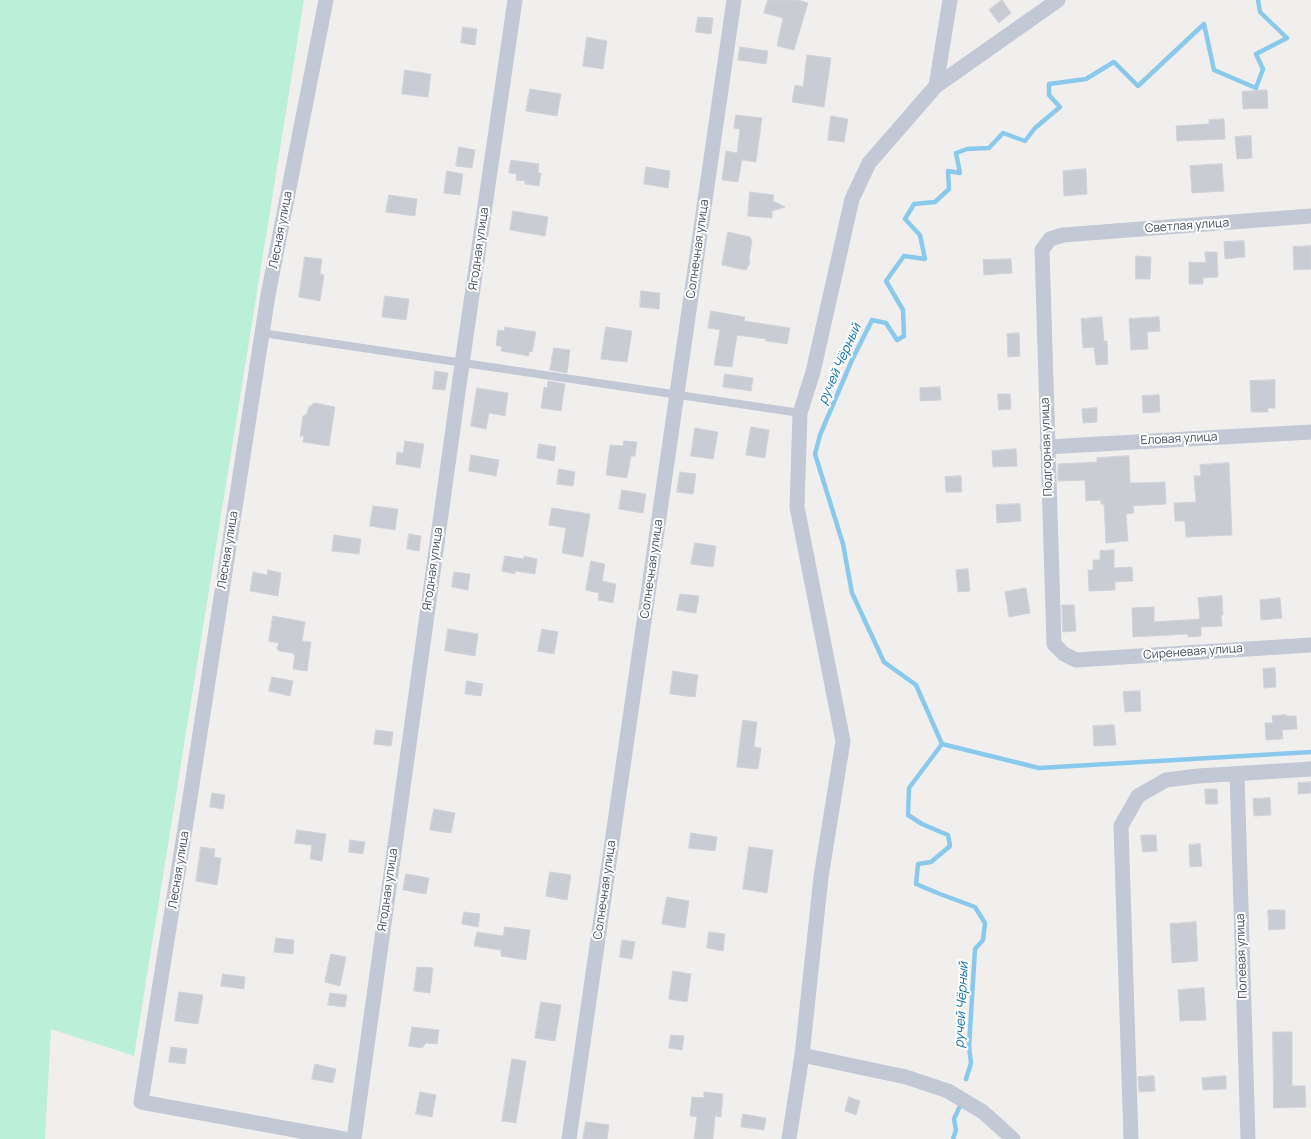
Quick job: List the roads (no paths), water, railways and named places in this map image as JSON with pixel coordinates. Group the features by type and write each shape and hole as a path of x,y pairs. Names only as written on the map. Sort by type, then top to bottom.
{"street":[{"name":"Лесная улица","path":"326,0 269,287 188,812 141,1102 344,1139"},
{"name":"Ягодная улица","path":"354,1139 462,364 515,0"},
{"name":"Солнечная улица","path":"569,1139 734,0"},
{"path":"936,86 950,0"},
{"path":"789,1139 802,1055 820,877 843,741 797,507 800,413 813,372 852,199 869,163 936,86 1058,0"},
{"name":"Светлая улица","path":"1063,235 1311,216"},
{"name":"Подгорная улица","path":"1063,235 1050,239 1042,250 1047,447 1054,644 1064,654 1076,660"},
{"name":"Еловая улица","path":"1047,447 1311,432"},
{"name":"Сиреневая улица","path":"1076,660 1311,645"},
{"path":"1131,1139 1121,826 1138,796 1166,780 1198,776 1311,769"},
{"name":"Полевая улица","path":"1237,774 1248,1139"},
{"path":"802,1055 906,1077 948,1091 983,1112 1013,1139"}],"lane":[{"path":"262,333 462,364 800,413"}],"waterway":[{"name":"ручей Чёрный","path":"966,1079 971,1063 969,1046 975,949 983,940 985,923 975,907 916,884 918,864 931,862 950,846 948,835 922,824 908,815 909,788 942,744 916,685 884,662 852,593 843,544 815,454 820,435 852,360 872,320 886,323 897,340 904,336 903,310 886,281 904,256 925,259 920,235 905,219 914,204 935,202 949,189 948,171 960,173 956,153 967,149 989,148 1003,133 1025,141 1035,128 1060,107 1049,95 1049,84 1086,79 1114,62 1138,86 1204,24 1214,70 1256,88 1263,69 1256,54 1287,38 1260,12 1258,0"},
{"path":"942,744 1039,768 1311,752"},
{"name":"ручей Чёрный","path":"953,1139 956,1130 954,1119 960,1106"}]}
